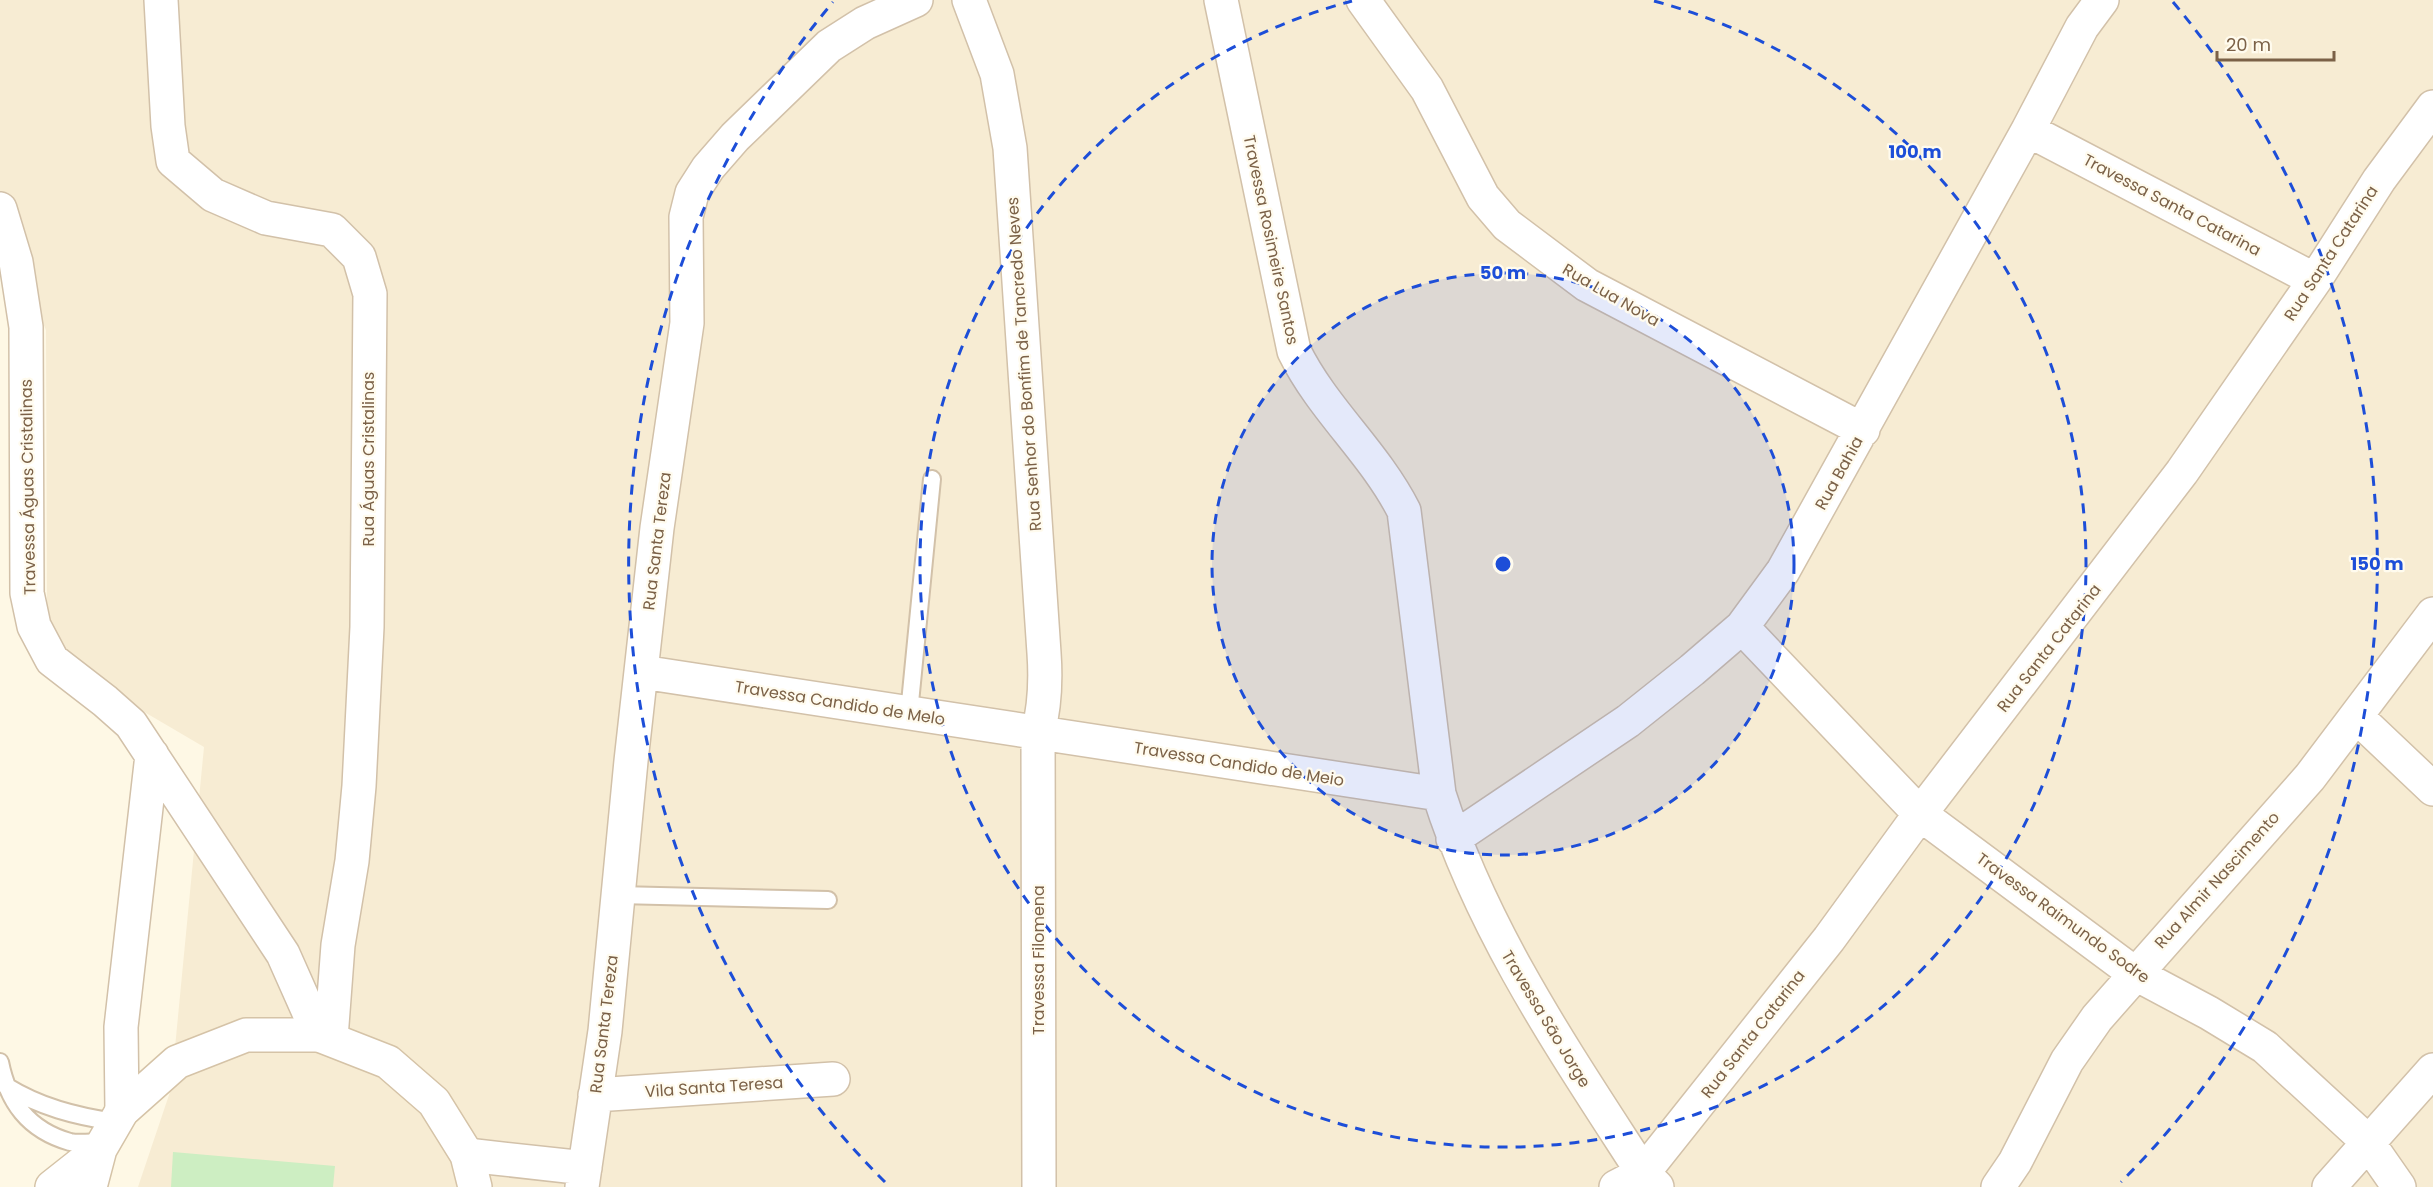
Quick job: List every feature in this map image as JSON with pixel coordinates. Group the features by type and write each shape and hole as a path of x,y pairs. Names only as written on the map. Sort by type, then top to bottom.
{"street":[{"name":"Rua Águas Cristalinas","path":"161,0 168,126 173,161 213,195 266,218 333,230 359,257 370,294 366,627 359,775 352,861 326,1037"},
{"name":"Rua Santa Tereza","path":"583,1177 605,1031 657,528 687,323 686,217 692,193 708,168 735,137 861,12 916,0"},
{"name":"Rua Senhor do Bonfim de Tancredo Neves","path":"969,0 997,74 1010,148 1046,683 1038,733"},
{"name":"Travessa Rosimeire Santos","path":"1221,0 1294,351 1307,378 1323,402 1390,482 1404,511 1439,794 1453,839"},
{"name":"Rua Lua Nova","path":"1363,0 1427,89 1483,197 1507,225 1587,285 1863,430"},
{"name":"Rua Bahia","path":"1453,839 1628,721 1742,627 1783,572 1863,430 2082,27 2102,0"},
{"name":"Rua Santa Catarina","path":"1639,1182 1829,939 1920,814 2182,472 2315,280 2379,180 2433,107"},
{"name":"Travessa Santa Catarina","path":"2028,129 2315,280"},
{"name":"Travessa Águas Cristalinas","path":"0,209 16,262 26,327 27,593 34,626 52,660 131,724 283,954 326,1037"},
{"name":"Rua Almir Nascimento","path":"1998,1187 2015,1162 2067,1061 2097,1018 2134,973 2310,777 2433,614"},
{"name":"Travessa Raimundo Sodre","path":"1742,627 1920,814 2134,973 2265,1047 2367,1142 2399,1187"},
{"name":"Travessa Candido de Melo","path":"642,672 1038,733"},
{"path":"2356,717 2433,789"},
{"name":"Travessa Candido de Meio","path":"1038,733 1439,794"},
{"name":"Travessa Filomena","path":"1038,733 1039,1187"},
{"path":"90,1187 110,1131 152,755"},
{"name":"Travessa São Jorge","path":"1453,839 1507,954 1639,1182"},
{"path":"52,1187 177,1062 246,1035 326,1037 388,1062 434,1102 467,1155 475,1187"},
{"path":"2328,1187 2433,1070"},
{"name":"Vila Santa Teresa","path":"595,1095 834,1080"},
{"path":"467,1155 583,1177"}],"lane":[{"path":"909,713 932,479"},
{"path":"618,895 828,900"},
{"path":"0,1062 5,1085 18,1110 41,1129 70,1142 110,1131"},
{"path":"5,1085 32,1101 110,1131"}],"shaded area":[{"path":"0,0 2433,0 2433,1187 138,1187 171,1089 204,747 54,659 47,605 46,330 0,225"}],"green space":[{"path":"173,1152 335,1166 333,1187 171,1187"}]}
